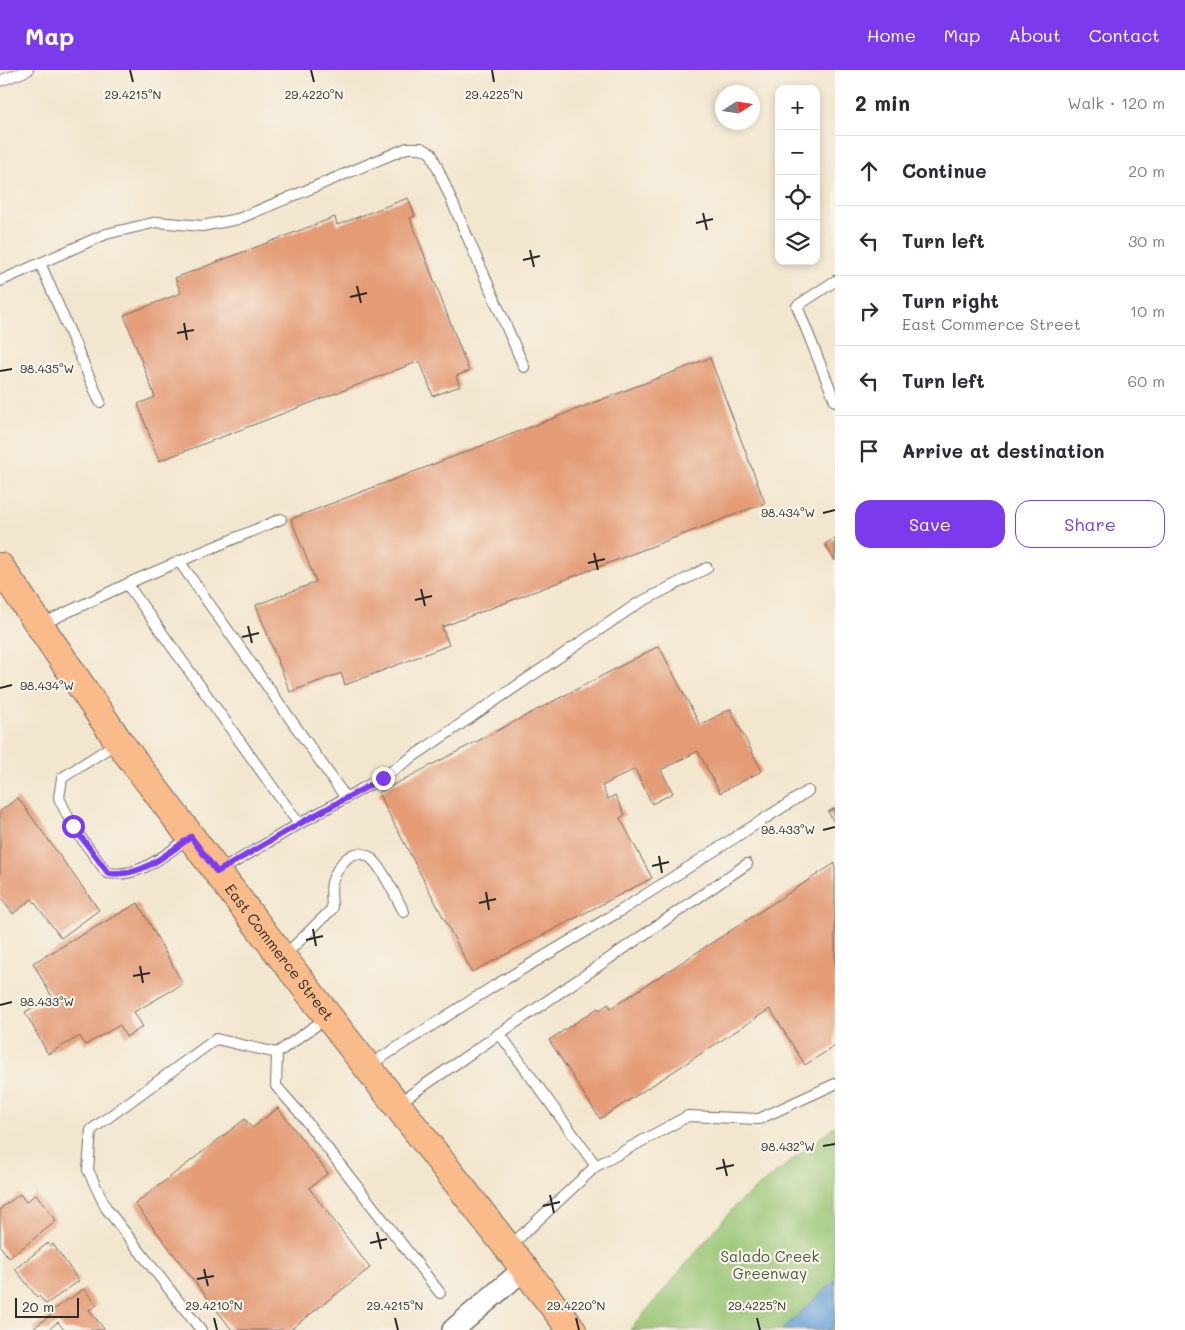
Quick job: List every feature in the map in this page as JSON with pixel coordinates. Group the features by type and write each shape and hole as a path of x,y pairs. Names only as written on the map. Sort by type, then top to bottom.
{"main road":[{"name":"East Commerce Street","path":"3,578 39,626 119,742 217,872 572,1330"}],"street":[{"path":"453,1330 524,1269"}],"lane":[{"path":"0,81 28,70"},
{"path":"0,281 106,234 157,222 202,226 238,219 407,148 421,148 431,152 524,366"},
{"path":"40,263 100,402"},
{"path":"835,280 797,306 835,401"},
{"path":"39,626 128,584 281,519"},
{"path":"179,562 346,798"},
{"path":"217,872 383,778 637,604 707,568"},
{"path":"128,584 299,824"},
{"path":"119,742 62,778 59,798 73,826 108,873 122,875 135,872 153,864 191,837"},
{"path":"367,1067 494,986 620,911 808,791"},
{"path":"283,958 332,909 332,884 342,863 353,853 362,852 374,860 404,912"},
{"path":"396,1104 747,864"},
{"path":"201,1330 106,1208 88,1170 91,1130 216,1039 277,1053 328,1017"},
{"path":"499,1033 596,1166"},
{"path":"277,1053 276,1086 299,1112 440,1293"},
{"path":"508,1248 596,1166 688,1116 759,1119 835,1084"}],"green space":[{"name":"Salado Creek Greenway","path":"835,1126 835,1330 630,1330 737,1204"}],"water":[{"path":"835,1280 835,1323 829,1330 782,1330"}],"building":[{"path":"408,198 415,216 410,218 469,371 456,376 460,386 433,396 420,361 159,461 138,404 155,397 124,315 181,293 175,278 335,217 337,225"},
{"path":"710,358 765,503 442,627 449,645 345,685 341,673 290,692 256,605 316,582 291,519"},
{"path":"835,538 835,561 825,544"},
{"path":"659,646 700,725 730,709 762,771 720,793 698,751 661,770 673,793 652,804 635,769 602,786 608,799 615,795 625,815 620,818 652,878 472,972 378,793"},
{"path":"18,798 99,910 61,938 32,899 13,914 0,897 0,811"},
{"path":"835,808 835,823 828,812"},
{"path":"835,863 835,1046 805,1065 770,1009 600,1119 549,1040 598,1008 600,1010 608,1004 611,1008"},
{"path":"138,903 183,984 134,1012 143,1027 126,1037 120,1025 85,1045 80,1036 48,1054 25,1012 52,997 33,963"},
{"path":"278,1108 328,1173 309,1188 370,1268 290,1330 232,1330 135,1204 245,1119 252,1128"},
{"path":"20,1194 26,1202 36,1194 56,1220 9,1258 0,1246 0,1209"},
{"path":"48,1243 50,1246 53,1244 79,1281 46,1304 39,1296 37,1297 15,1269"},
{"path":"84,1289 97,1305 89,1310 105,1330 64,1330 58,1322 48,1330 35,1330 34,1328 51,1315 50,1312"}],"route":[{"path":"73,826 108,873 122,875 135,872 153,864 191,837 217,872 383,778"}]}
